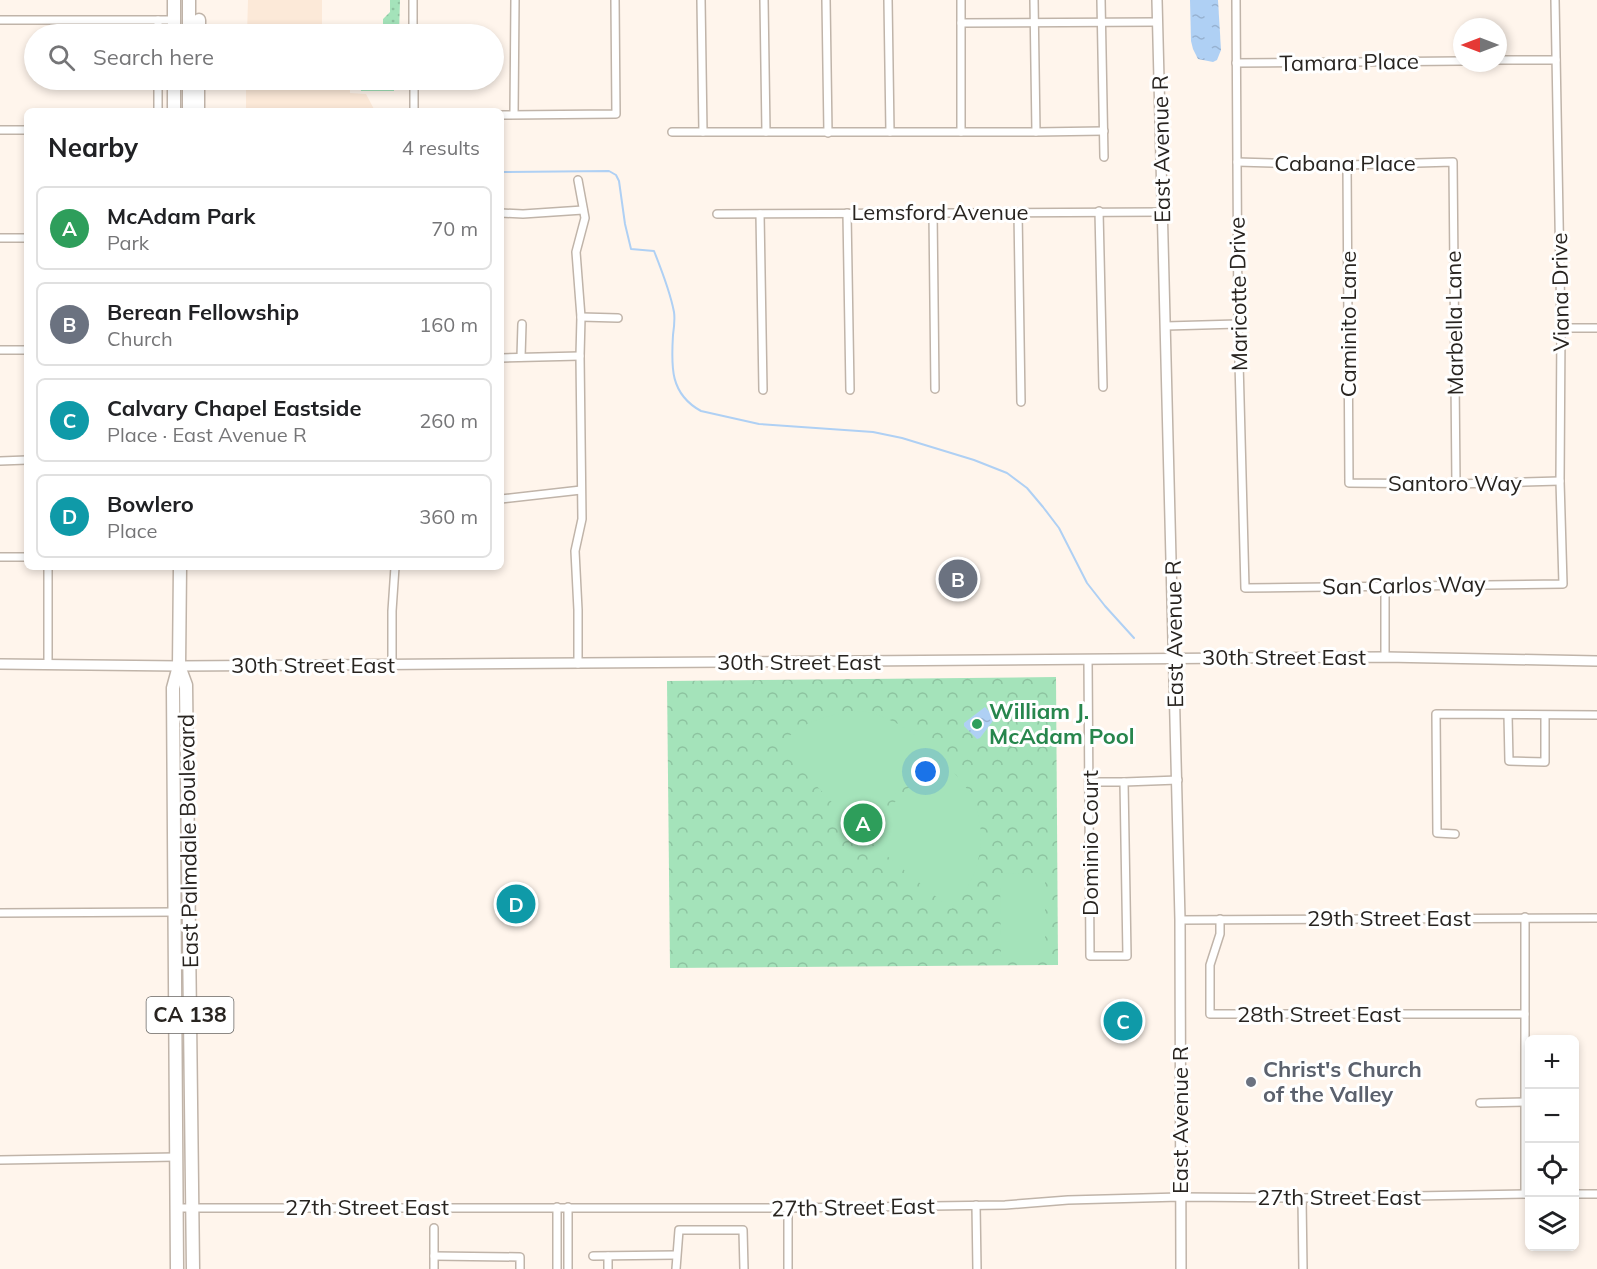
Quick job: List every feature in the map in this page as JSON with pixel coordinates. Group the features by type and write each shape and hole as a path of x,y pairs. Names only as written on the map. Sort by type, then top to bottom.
{"highway":[{"path":"174,0 174,24"},
{"path":"189,0 189,24"},
{"path":"174,90 174,108"},
{"path":"189,90 189,108"},
{"path":"198,90 198,108"},
{"name":"East Palmdale Boulevard","path":"177,1269 173,688 179,666 180,570"},
{"name":"East Palmdale Boulevard","path":"179,666 186,685 193,1269"}],"street":[{"path":"413,0 413,24"},
{"path":"514,114 515,0"},
{"path":"504,115 616,114 615,0"},
{"path":"701,0 703,132"},
{"path":"764,0 766,132"},
{"path":"826,0 828,133"},
{"path":"888,0 890,132"},
{"path":"961,0 961,132"},
{"path":"1034,0 1036,132"},
{"path":"1101,0 1104,157"},
{"name":"East Avenue R","path":"1157,0 1178,780 1181,1269"},
{"name":"Maricotte Drive","path":"1236,0 1238,324 1245,588"},
{"name":"Viana Drive","path":"1555,0 1563,584"},
{"path":"0,20 174,20"},
{"path":"961,23 1158,22"},
{"path":"1507,60 1556,60"},
{"name":"Tamara Place","path":"1236,63 1453,61"},
{"path":"158,90 158,108"},
{"path":"414,90 414,108"},
{"path":"0,129 24,130"},
{"path":"672,132 1104,131"},
{"name":"Cabana Place","path":"1237,162 1347,165 1453,162"},
{"name":"Marbella Lane","path":"1453,162 1456,484"},
{"name":"Caminito Lane","path":"1347,165 1349,483"},
{"path":"578,180 585,218 576,252 581,317 582,519 575,551 578,664"},
{"path":"504,213 583,210"},
{"path":"1099,211 1103,387"},
{"path":"933,212 935,389"},
{"path":"1018,212 1021,402"},
{"name":"Lemsford Avenue","path":"717,214 1162,212"},
{"path":"846,213 850,390"},
{"path":"760,214 763,390"},
{"path":"0,238 24,238"},
{"path":"581,317 618,318"},
{"path":"521,357 522,324"},
{"path":"1166,326 1238,324"},
{"path":"1561,328 1597,328"},
{"path":"0,350 24,350"},
{"path":"504,358 580,356"},
{"path":"0,461 24,460"},
{"name":"Santoro Way","path":"1349,483 1456,484 1560,481"},
{"path":"504,499 581,490"},
{"path":"0,557 24,557"},
{"path":"48,570 48,665"},
{"path":"392,664 395,570"},
{"name":"San Carlos Way","path":"1245,588 1563,584"},
{"path":"1385,585 1385,657"},
{"name":"30th Street East","path":"0,664 179,666 578,664 1385,657 1597,661"},
{"name":"Dominio Court","path":"1088,659 1090,956 1127,956 1124,782"},
{"path":"1455,834 1437,833 1436,714 1597,715"},
{"path":"1508,716 1509,761 1545,762 1545,716"},
{"path":"1090,782 1178,780"},
{"path":"0,913 175,912"},
{"path":"1525,917 1525,1089"},
{"name":"29th Street East","path":"1180,920 1597,918"},
{"name":"28th Street East","path":"1220,919 1220,934 1210,965 1210,1014 1525,1014"},
{"path":"1480,1103 1525,1102"},
{"path":"0,1160 176,1157"},
{"name":"27th Street East","path":"177,1208 788,1208 1005,1205 1068,1200 1180,1197 1302,1198 1525,1194"},
{"path":"1579,1194 1597,1194"},
{"path":"1302,1198 1302,1269"},
{"path":"976,1205 977,1269"},
{"path":"557,1207 557,1269"},
{"path":"568,1208 568,1269"},
{"path":"788,1208 788,1269"},
{"path":"434,1228 434,1269"},
{"path":"676,1269 679,1230 743,1230 744,1269"},
{"path":"593,1256 676,1255"},
{"path":"434,1256 520,1257 520,1269"},
{"path":"608,1256 608,1269"}],"shaded area":[{"path":"248,0 322,0 322,24 247,24"},
{"path":"246,90 350,90 350,93 366,94 373,108 246,108"}],"green space":[{"path":"390,0 400,0 399,24 383,24 383,19 390,12"},
{"path":"361,90 394,90 394,91"},
{"path":"1056,677 1058,965 670,968 667,681"},
{"path":"865,711 903,727 935,753 859,831 779,746 808,724 829,716"},
{"path":"938,756 969,792 980,822 980,854 976,869 970,883 951,909 863,836"},
{"path":"1045,873 1045,958 1001,958 1000,874"}],"water":[{"path":"1190,0 1218,0 1221,50 1217,60 1213,62 1198,59 1193,49"},
{"name":"William J. McAdam Pool","path":"985,707 995,718 977,739 964,726 964,723"}],"waterway":[{"path":"504,172 609,171 616,175 631,249 654,251 668,289 674,315 673,369 678,388 691,404 701,411 759,424 873,432 902,438 974,460 1007,473 1027,488 1043,507 1059,528 1087,583 1134,638"}],"place":[{"name":"Berean Fellowship","path":"958,579"},
{"name":"William J. McAdam Pool","path":"977,724"},
{"name":"McAdam Park","path":"863,823"},
{"name":"Bowlero","path":"516,904"},
{"name":"Calvary Chapel Eastside","path":"1123,1021"},
{"name":"Christ's Church of the Valley","path":"1251,1082"}]}
